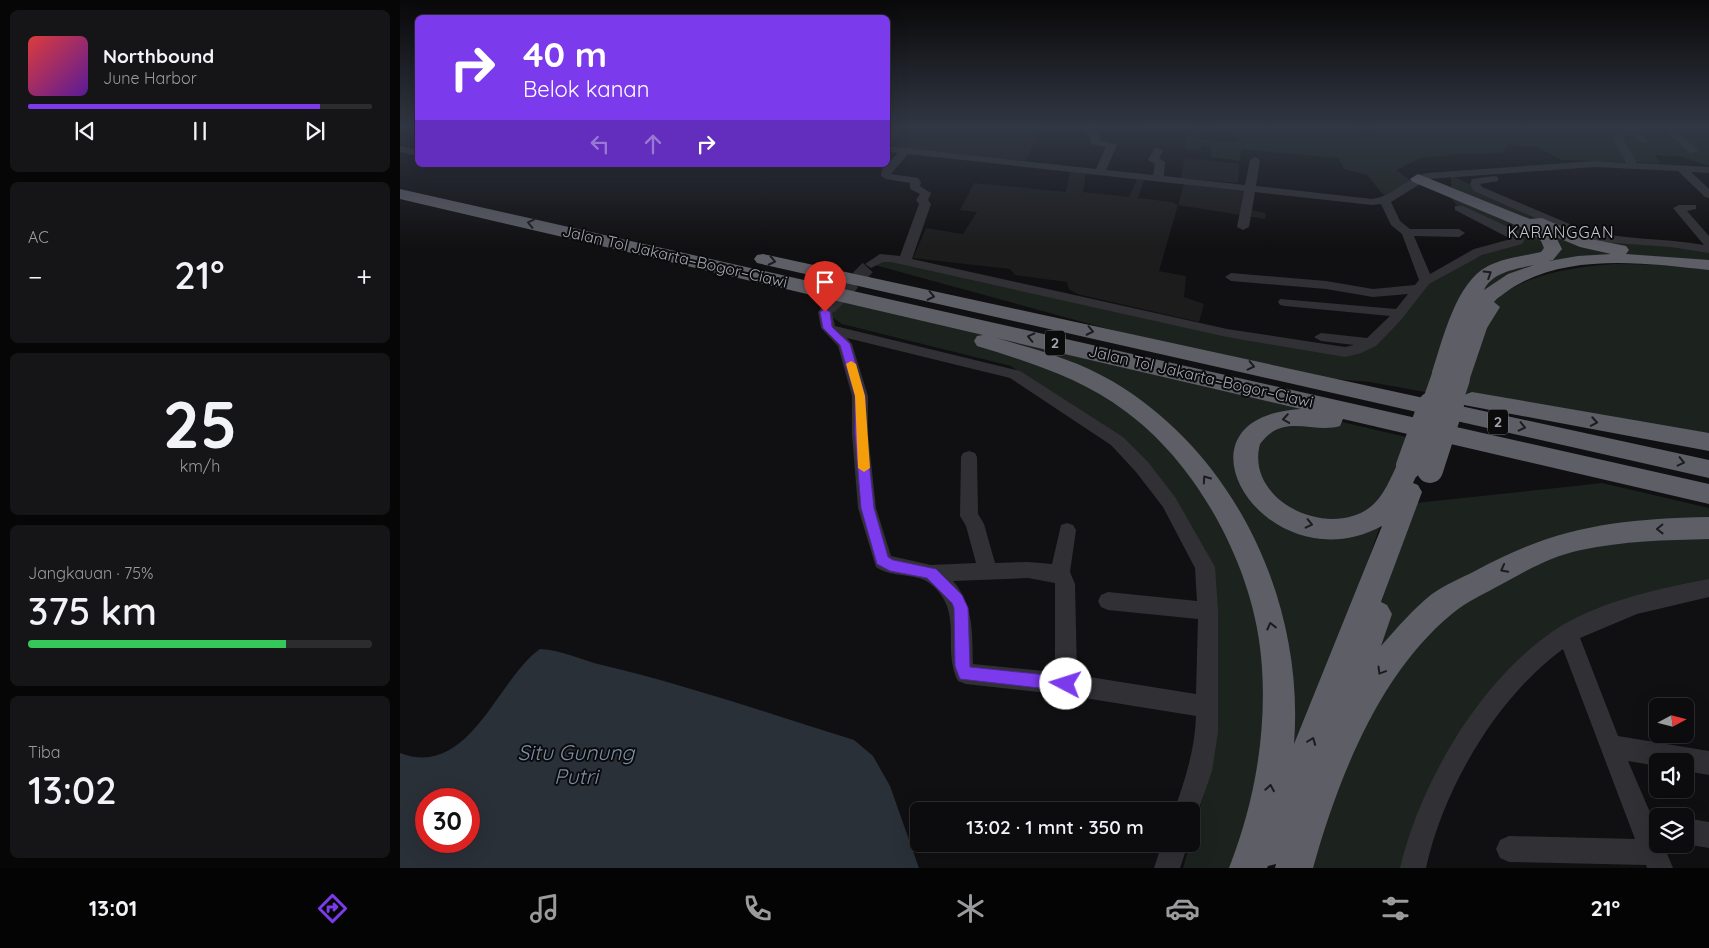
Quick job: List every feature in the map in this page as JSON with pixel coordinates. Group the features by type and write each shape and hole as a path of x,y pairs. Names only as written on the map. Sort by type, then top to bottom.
{"highway":[{"name":"Jalan Tol Jakarta–Bogor–Ciawi","path":"400,180 1709,469"},
{"path":"1433,182 1594,245 1618,250 1709,256"},
{"path":"1433,182 1533,226 1549,239 1553,249 1547,256 1496,269 1479,280 1462,314 1452,376"},
{"name":"Jalan Tol Jakarta–Bogor–Ciawi","path":"400,194 838,301 1709,494"},
{"path":"1262,868 1419,468 1452,376 1489,308 1504,295 1523,283 1545,275 1591,265 1646,263 1709,267"},
{"path":"838,301 1011,349 1081,374 1106,387 1149,418 1184,452 1202,473 1226,508 1246,549 1262,590 1277,655 1278,727 1273,772 1265,819 1248,868"},
{"path":"1287,375 1370,382 1709,442"},
{"path":"1419,468 1375,519 1344,528 1323,527 1298,522 1266,503 1249,476 1245,453 1252,436 1263,425 1289,418 1315,417 1709,508"},
{"path":"1294,868 1309,816 1416,503 1419,468"},
{"path":"1309,816 1358,710 1385,664 1417,628 1443,603 1518,561 1580,538 1652,529 1709,528"}],"street":[{"path":"889,168 886,171 886,176 914,180 916,181 914,187 926,193 922,200 925,204 905,260"},
{"path":"1073,168 1338,199 1385,201 1433,182 1542,168"},
{"path":"1100,172 1102,168"},
{"path":"1158,178 1159,168"},
{"path":"1243,227 1254,168"},
{"path":"1672,168 1709,170"},
{"path":"1680,168 1709,195"},
{"path":"1520,169 1514,176 1476,181 1475,184 1478,189 1500,200 1580,233 1600,238 1671,243 1709,249"},
{"path":"1385,201 1395,222 1407,232 1423,285"},
{"path":"1692,207 1679,208 1709,243"},
{"path":"871,264 883,257 905,260 1227,333 1326,351 1354,352 1371,343 1423,285 1478,252 1518,241 1515,235 1459,208"},
{"path":"1407,232 1459,233"},
{"path":"1231,277 1326,285 1373,293 1423,285"},
{"path":"838,301 825,312 825,318 828,328 845,344 860,396 860,434 867,508 882,560 890,566 931,573 987,570 1060,574 1064,578 1065,584 1066,684"},
{"path":"1284,302 1399,312"},
{"path":"832,330 1014,374 1117,441 1142,467 1169,502 1205,567 1208,611 1207,732 1200,771 1189,802"},
{"path":"1321,337 1371,343"},
{"path":"969,457 969,516 976,524 987,570"},
{"path":"1060,574 1067,530"},
{"path":"931,573 957,599 961,608 962,666 966,674 1066,684 1206,707"},
{"path":"1413,868 1424,825 1442,783 1484,718 1529,665 1568,634 1631,607 1709,588"},
{"path":"1108,600 1208,611"},
{"path":"1568,634 1610,746 1649,823"},
{"path":"1610,746 1709,763"},
{"path":"1694,832 1709,835"},
{"path":"1509,849 1657,860"},
{"path":"1167,868 1172,852"}],"shaded area":[{"path":"1183,168 1239,168 1238,183 1181,178"},
{"path":"1343,168 1401,168 1396,170 1410,180 1403,189 1386,198 1367,175"},
{"path":"1070,172 1086,173 1083,192 1129,197 1137,179 1144,180 1138,198 1172,202 1178,205 1159,271 1186,276 1184,297 1204,304 1199,322 1077,294 1069,289 1067,282 1015,275 1010,269 913,258 926,228 963,234 977,212 960,210 974,183 1066,192"},
{"path":"1451,175 1500,199 1581,233 1709,249 1709,265 1575,262 1500,286 1436,394 1370,382 1287,375 1214,358 871,264 880,258 1227,333 1354,352 1427,281 1443,271 1518,241 1459,208 1443,188 1536,222 1451,187"},
{"path":"1184,184 1248,192 1245,209 1266,213 1265,219 1178,205"},
{"path":"1615,264 1677,265 1709,268 1709,442 1452,397 1486,315 1499,297 1512,288 1546,274 1583,267"},
{"path":"843,294 1322,404 1325,418 1419,440 1380,526 1262,868 1183,868 1188,852 1200,852 1200,808 1207,783 1217,610 1154,475 1011,366 842,324 825,312"},
{"path":"1602,483 1709,508 1709,589 1568,633 1483,718 1413,868 1294,868 1345,707 1416,503"}],"water":[{"name":"Situ Gunung Putri","path":"540,649 556,651 697,691 854,740 873,756 890,786 910,843 910,852 913,852 919,868 400,868 400,753 424,758 445,752 463,740 480,722 524,663"}],"tunnel":[{"path":"829,308 871,264"}],"slow traffic":[{"path":"851,364 860,396 860,434 864,468"}],"district":[{"name":"KARANGGAN","path":"1561,232"}],"route":[{"path":"825,312 828,328 845,344 860,396 860,434 867,508 882,560 890,566 931,573 957,599 961,608 962,666 966,674 1066,684"}]}
